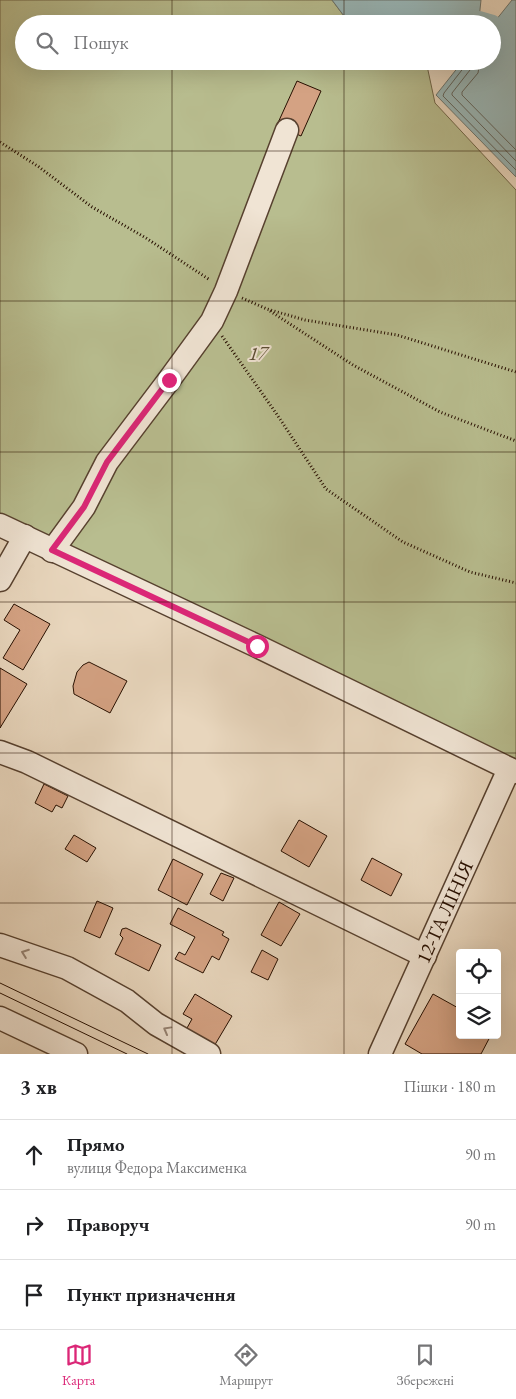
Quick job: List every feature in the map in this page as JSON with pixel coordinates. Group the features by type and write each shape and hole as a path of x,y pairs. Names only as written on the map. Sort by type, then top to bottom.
{"street":[{"path":"52,550 84,507 107,462 212,321 226,291 288,130"},
{"path":"0,525 257,646 513,770"},
{"path":"0,580 24,536"},
{"path":"0,752 28,762 424,956"},
{"name":"12-ТА ЛІНІЯ","path":"380,1054 424,956 513,770"},
{"path":"0,945 67,968 127,1001 156,1024 209,1054"},
{"path":"0,1018 76,1054"}],"path":[{"path":"267,309 353,365 440,412 516,441"},
{"path":"212,321 326,488 403,542 470,572 516,583"}],"green space":[{"name":"17","path":"0,0 332,0 343,15 15,15 15,70 428,70 435,103 516,190 516,760 0,516"}],"water":[{"path":"332,0 481,0 479,15 343,15"},
{"path":"512,0 516,0 516,177 436,95 456,70 501,70 500,15"}],"building":[{"path":"297,81 321,91 301,136 277,125"},
{"path":"14,604 50,624 23,670 3,658 20,630 4,620"},
{"path":"89,662 127,681 110,713 74,694 73,686 77,672 83,665"},
{"path":"0,668 27,684 0,728"},
{"path":"44,784 68,796 62,808 56,805 52,812 35,803"},
{"path":"299,820 327,836 309,867 281,851"},
{"path":"74,835 96,848 87,862 65,849"},
{"path":"372,858 402,874 391,896 361,880"},
{"path":"173,859 203,874 187,905 158,890"},
{"path":"221,873 234,878 223,901 210,894"},
{"path":"97,901 113,908 100,938 84,931"},
{"path":"279,902 300,914 281,946 261,935"},
{"path":"178,908 224,932 222,935 229,939 219,960 212,956 203,973 175,959 179,952 185,955 195,937 170,924"},
{"path":"126,928 161,945 149,971 115,954 123,938 120,935 122,929"},
{"path":"262,950 278,959 268,980 251,972"},
{"path":"195,994 232,1016 210,1053 182,1037 192,1019 183,1014"},
{"path":"433,994 456,1007 456,1039 489,1039 481,1054 422,1054 405,1044"}],"tram line":[{"path":"0,983 148,1054"},
{"path":"0,993 127,1054"}],"route":[{"path":"169,380 107,462 84,507 52,550 257,646"}]}
